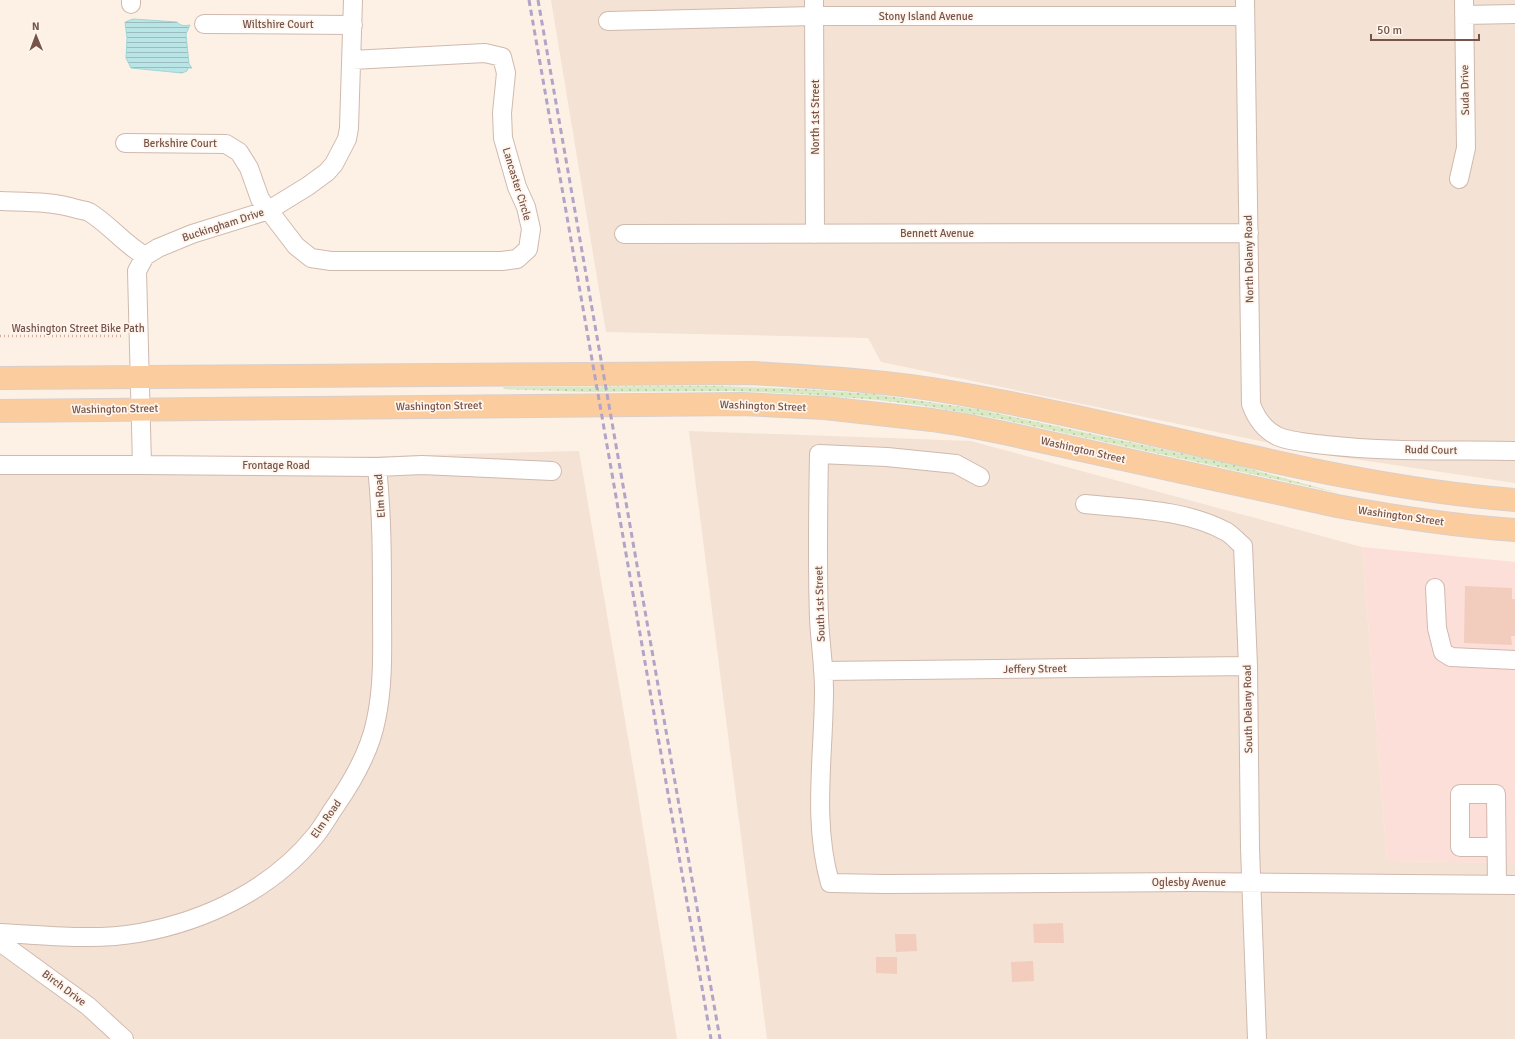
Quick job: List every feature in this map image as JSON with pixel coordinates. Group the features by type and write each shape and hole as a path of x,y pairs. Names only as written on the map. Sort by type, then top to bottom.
{"main road":[{"path":"0,378 751,373 830,378 907,385 959,393 1040,409 1343,476 1436,491 1515,500"},
{"name":"Washington Street","path":"0,411 734,404 825,408 932,420 1004,433 1329,505 1372,513 1448,524 1515,530"}],"street":[{"name":"Buckingham Drive","path":"145,256 158,248 192,234 268,210 308,186 327,172 334,164 347,138 349,128 354,0"},
{"name":"Stony Island Avenue","path":"608,21 814,8 1245,8"},
{"name":"North 1st Street","path":"814,8 815,234"},
{"name":"North Delany Road","path":"1245,8 1251,404 1255,416 1266,429 1278,436 1306,442 1347,447"},
{"path":"1464,8 1515,14"},
{"name":"Suda Drive","path":"1459,179 1466,148 1464,8"},
{"name":"Wiltshire Court","path":"204,24 353,25"},
{"name":"Lancaster Circle","path":"268,210 296,246 311,258 331,261 502,261 517,259 528,249 531,229 526,207 516,187 503,138 502,113 506,73 502,57 485,53 352,60"},
{"name":"Berkshire Court","path":"125,143 226,144 239,152 249,168 260,199 268,210"},
{"path":"0,202 62,204 88,212 132,248 145,256 137,271 142,465"},
{"name":"Bennett Avenue","path":"624,234 1249,232"},
{"name":"Rudd Court","path":"1347,447 1367,449 1515,451"},
{"name":"South 1st Street","path":"863,884 830,883 824,864 820,796 824,690 819,618 819,454 887,457 956,464 980,477"},
{"name":"Frontage Road","path":"0,465 422,466 552,471"},
{"name":"Elm Road","path":"0,933 115,936 139,933 180,923 206,914 255,889 292,861 315,835 353,781 376,720 380,685 382,643 381,512 377,467"},
{"name":"South Delany Road","path":"1085,504 1163,512 1203,521 1228,533 1243,546 1248,666 1250,848 1257,1039"},
{"path":"1435,588 1437,628 1443,652 1451,657 1515,660"},
{"name":"Jeffery Street","path":"823,671 1248,666"},
{"path":"1496,847 1497,884"},
{"name":"Oglesby Avenue","path":"863,884 1252,882 1515,885"},
{"name":"Birch Drive","path":"0,942 88,1006 124,1039"}],"path":[{"name":"Washington Street Bike Path","path":"0,336 139,336"}],"shaded area":[{"path":"551,0 1515,0 1515,483 1327,455 881,362 868,338 606,332"},
{"path":"689,431 971,441 1362,547 1387,861 1515,863 1515,1039 767,1039"},
{"path":"579,451 636,784 677,1039 0,1039 0,466"},
{"path":"1362,547 1515,562 1515,863 1387,861"}],"green space":[{"path":"714,386 804,389 874,394 977,409 1236,465 1338,493 1000,419 925,406 878,400 802,394 732,391 587,392 504,389 503,387"}],"water":[{"path":"133,19 177,22 186,26 190,25 186,34 189,64 192,68 188,68 187,71 182,73 131,68 126,58 127,38 125,22"}],"building":[{"path":"1465,586 1512,588 1512,599 1515,599 1515,636 1511,636 1512,645 1464,643"},
{"path":"1063,923 1064,943 1034,943 1033,924"},
{"path":"895,934 916,934 917,951 896,952"},
{"path":"876,957 897,957 897,974 876,973"},
{"path":"1033,961 1034,981 1012,982 1011,962"}],"railway":[{"path":"529,0 711,1039"},
{"path":"538,0 720,1039"}]}
